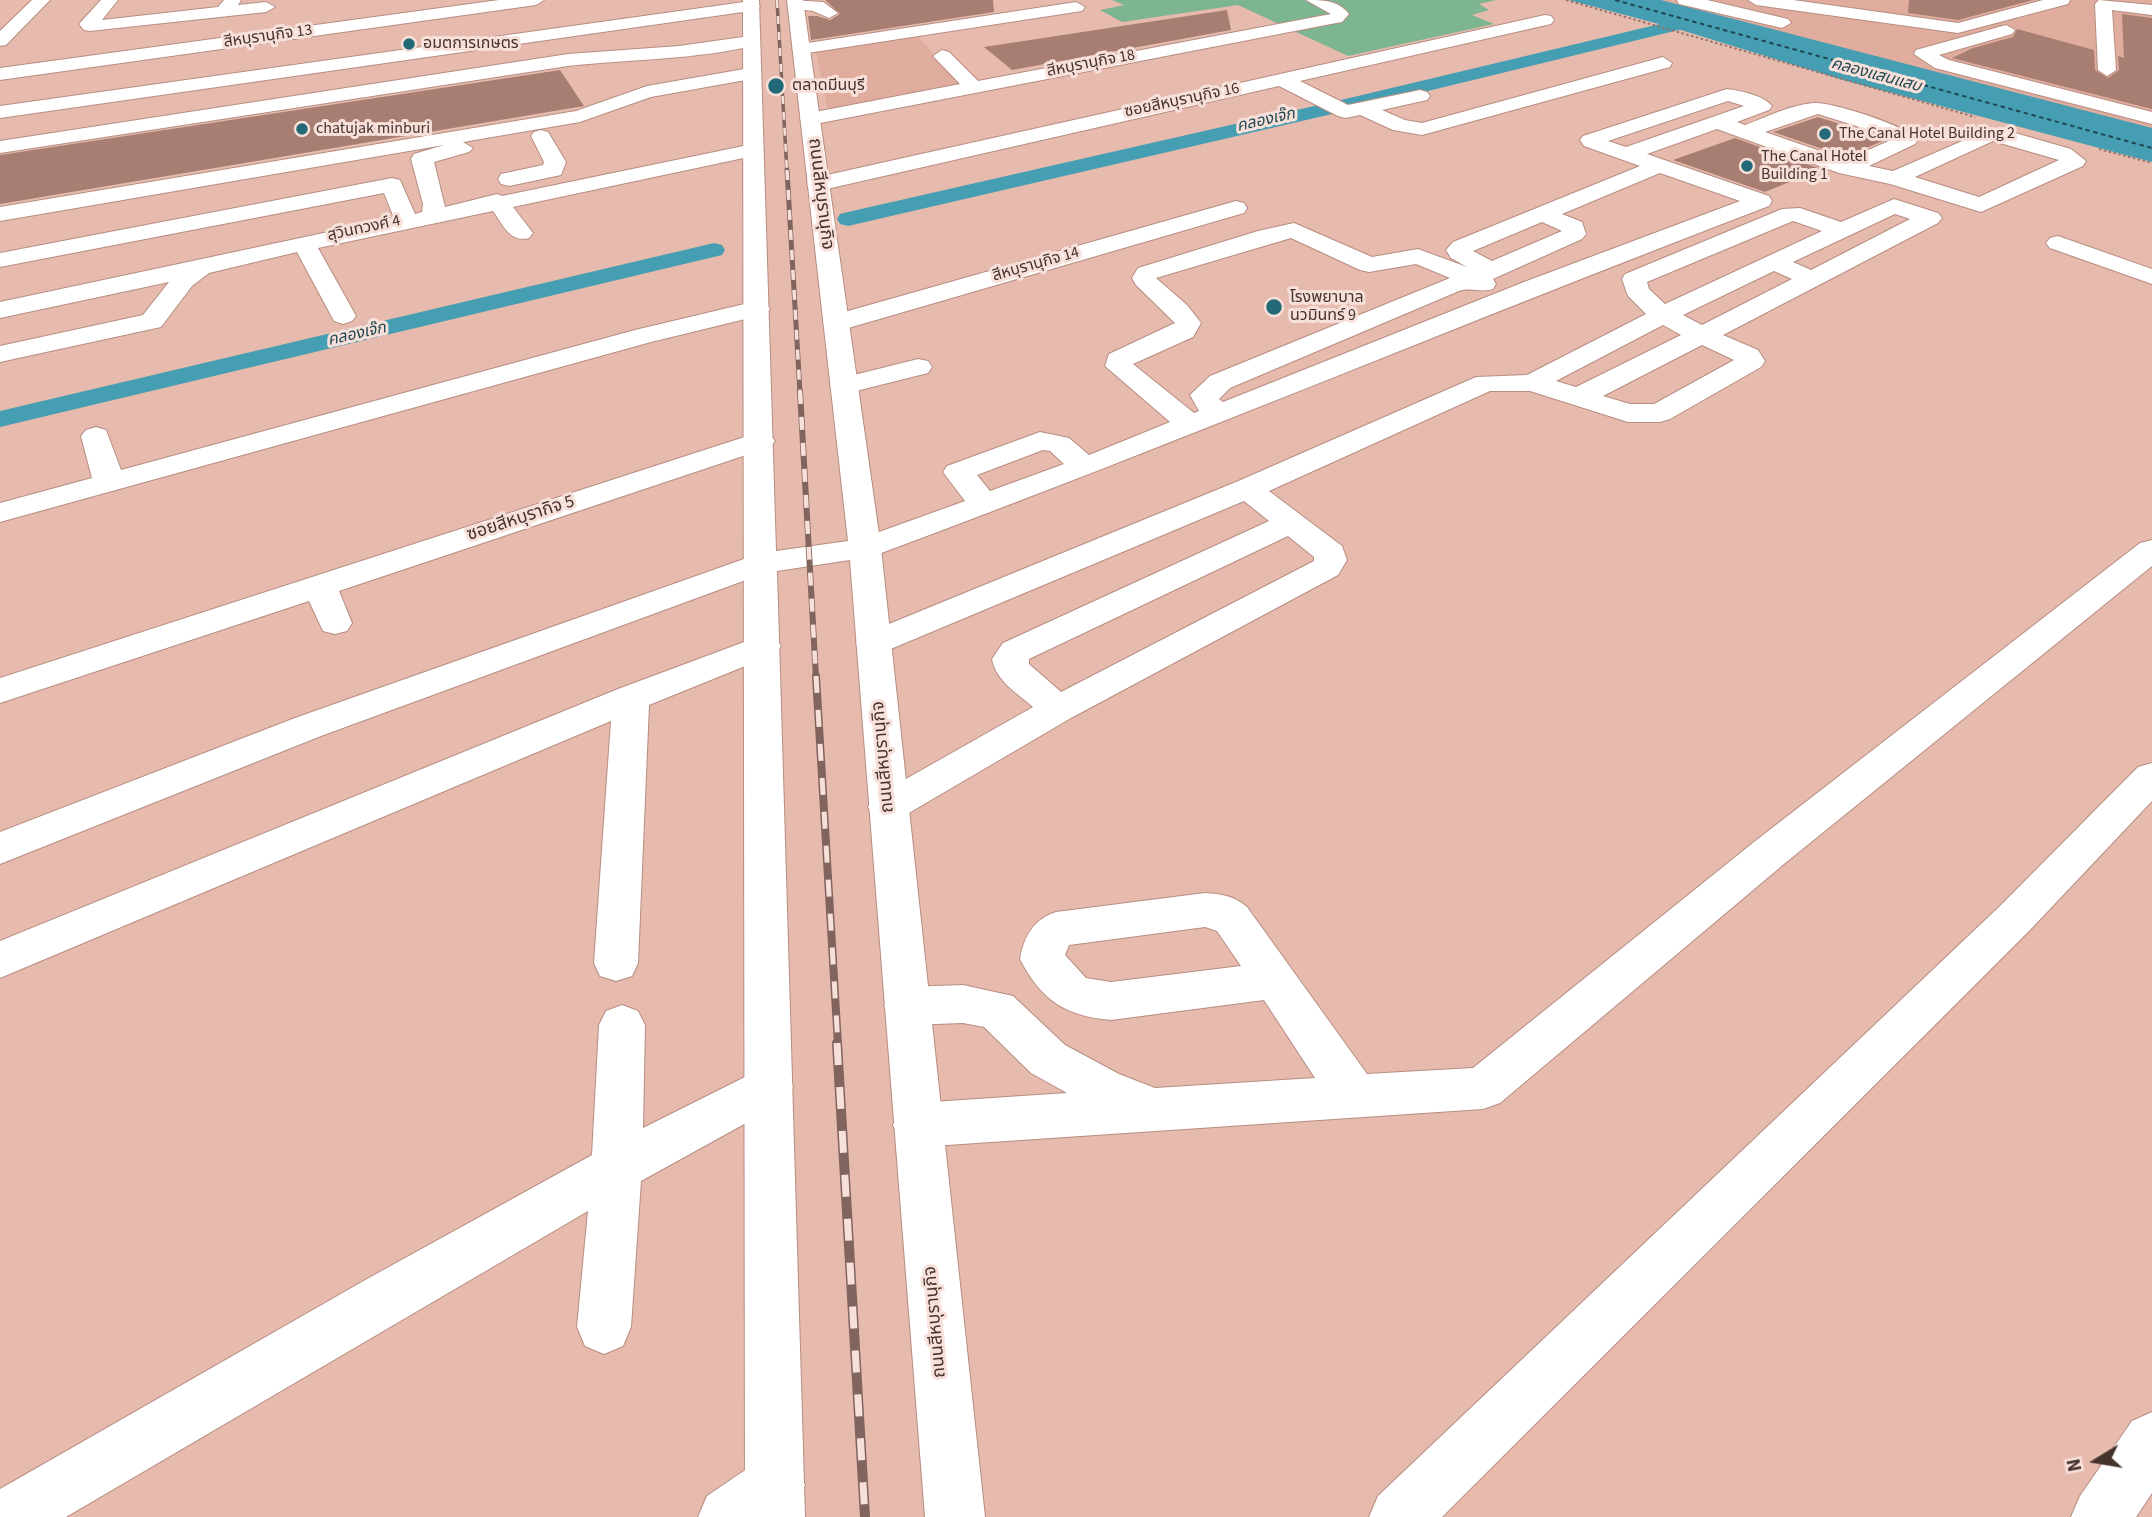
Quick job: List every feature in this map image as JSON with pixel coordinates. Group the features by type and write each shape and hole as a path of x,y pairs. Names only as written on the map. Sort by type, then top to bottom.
{"street":[{"path":"41,0 5,51 6,111 751,3 750,74 760,441 775,1501 728,1517"},
{"path":"110,0 88,24 93,27 178,17 228,6 266,7"},
{"path":"127,23 148,0"},
{"path":"178,17 191,0"},
{"name":"สีหบุรานุกิจ 13","path":"5,51 536,0"},
{"path":"977,0 998,18"},
{"name":"สีหบุรานุกิจ 18","path":"810,119 1336,18 1340,14 1336,9 1314,0"},
{"path":"1685,0 1805,28"},
{"path":"1756,0 2010,22"},
{"path":"2002,0 2043,6"},
{"path":"2062,0 1923,54 1942,64 2152,118"},
{"path":"796,2 817,6 829,13"},
{"name":"ถนนสีหบุรานุกิจ","path":"796,2 865,548 955,1517"},
{"path":"2107,70 2103,2 2152,10"},
{"path":"801,49 1076,7"},
{"path":"1967,7 2010,22"},
{"path":"1903,37 1929,32 1939,15"},
{"name":"ซอยสีหบุรานุกิจ 16","path":"817,175 1306,74 1545,20"},
{"path":"905,33 917,49"},
{"path":"883,36 891,57"},
{"path":"0,147 593,57 679,52 750,41"},
{"path":"942,57 972,86"},
{"path":"1274,58 1306,74"},
{"path":"1281,79 1354,117 1422,129 1663,63"},
{"path":"0,214 580,116 647,92 750,74"},
{"path":"180,86 181,118"},
{"path":"0,849 308,727 761,563 865,548 1085,467 1508,297 1761,201 1627,154 1590,139 1727,95 1762,106 1627,154"},
{"path":"1354,117 1420,96"},
{"path":"1745,132 1808,109 1819,108 1898,133 1908,140 1847,168"},
{"path":"817,175 1038,118"},
{"path":"1718,122 1847,168 1895,178 1981,205 2075,161 2071,156 1990,135 1895,178"},
{"path":"430,194 422,159 427,156 545,144 618,123"},
{"path":"430,194 489,178 552,170 555,162 545,144"},
{"name":"สุวินทวงศ์ 4","path":"0,310 406,220 430,194 489,178 753,150"},
{"path":"380,155 406,220"},
{"path":"1508,297 1458,250 1661,165"},
{"path":"1634,176 1729,214"},
{"path":"489,178 521,233"},
{"path":"0,260 392,185"},
{"path":"430,194 457,189"},
{"path":"1532,383 1664,315 1894,206 1930,218 1579,397"},
{"name":"สีหบุรานุกิจ 14","path":"836,323 1236,208"},
{"path":"874,643 1247,489 1486,383 1532,383 1628,413 1660,413 1751,361 1748,356 1664,315 1643,300 1633,286 1634,279 1790,214 1841,230"},
{"path":"1218,412 1206,402 1204,395 1220,382 1482,275 1574,234 1574,227 1544,215"},
{"path":"1319,220 1403,258"},
{"path":"1191,425 1119,366 1119,360 1184,331 1188,323 1184,315 1156,295 1146,284 1144,278 1147,273 1283,231 1301,232 1369,265 1403,258 1426,258 1482,275"},
{"path":"304,243 343,316"},
{"path":"2057,243 2152,277"},
{"path":"1773,262 1812,279"},
{"path":"0,354 152,320 183,279 194,269"},
{"path":"0,513 644,336 757,309"},
{"path":"844,386 918,367"},
{"path":"96,436 109,483"},
{"name":"ซอยสีหบุรากิจ 5","path":"0,691 760,441"},
{"path":"984,504 958,472 1040,441 1059,444 1085,467"},
{"path":"888,807 1058,709 1326,568 1331,560 1330,553 1247,489"},
{"path":"1058,709 1012,669 1010,659 1016,650 1291,523"},
{"path":"918,1125 1483,1087 1769,853 2152,550"},
{"path":"320,586 335,624"},
{"path":"0,960 762,646"},
{"path":"616,963 631,698"},
{"path":"1399,1517 2015,918 2152,777"},
{"path":"1275,980 1354,1096"},
{"path":"907,1006 963,1004 997,1010 1048,1059 1102,1089 1153,1109"},
{"path":"604,1327 617,1166 622,1025"},
{"path":"9,1517 451,1258 769,1086"},
{"path":"2101,1517 2152,1441"}],"path":[{"path":"1566,0 1980,118"},
{"path":"2099,149 2152,163"}],"shaded area":[{"path":"1660,0 2152,0 2152,130"},
{"path":"917,35 960,84 828,111 816,51"}],"green space":[{"path":"1112,0 1496,0 1479,4 1489,10 1472,15 1494,24 1348,56 1238,5 1122,22 1100,10 1124,5"}],"water":[{"name":"คลองแสนแสบ","path":"1569,0 1661,0 2152,128 2152,162 1843,80 1681,30"}],"building":[{"path":"825,0 993,0 994,12 811,40 808,16 830,20 840,14"},
{"path":"1909,0 2033,0 1958,20 1908,13"},
{"path":"1227,10 1231,30 1012,70 984,47"},
{"path":"2122,14 2152,18 2152,109 1952,58 1973,48 2013,37 2017,29 2094,50 2095,70 2108,78 2119,70 2118,56 2124,58"},
{"name":"chatujak minburi","path":"560,70 584,106 0,204 0,155"},
{"path":"1818,117 1887,139 1846,157 1773,132"},
{"name":"The Canal Hotel Building 1","path":"1735,138 1821,169 1765,192 1673,160"}],"waterway":[{"name":"คลองเจ๊ก","path":"848,219 1358,102 1685,23"},
{"name":"คลองเจ๊ก","path":"0,419 714,250"}],"ferry route":[{"path":"1615,0 2152,148"}],"railway":[{"path":"777,0 787,172"},
{"path":"787,170 800,393"},
{"path":"800,391 816,678"},
{"path":"816,676 838,1045"},
{"path":"837,1043 865,1517"}],"place":[{"name":"อมตการเกษตร","path":"409,44"},
{"name":"ตลาดมีนบุรี","path":"776,86"},
{"name":"chatujak minburi","path":"302,129"},
{"name":"The Canal Hotel Building 2","path":"1825,134"},
{"name":"The Canal Hotel Building 1","path":"1747,166"},
{"name":"โรงพยาบาล นวมินทร์ 9","path":"1274,307"}]}
